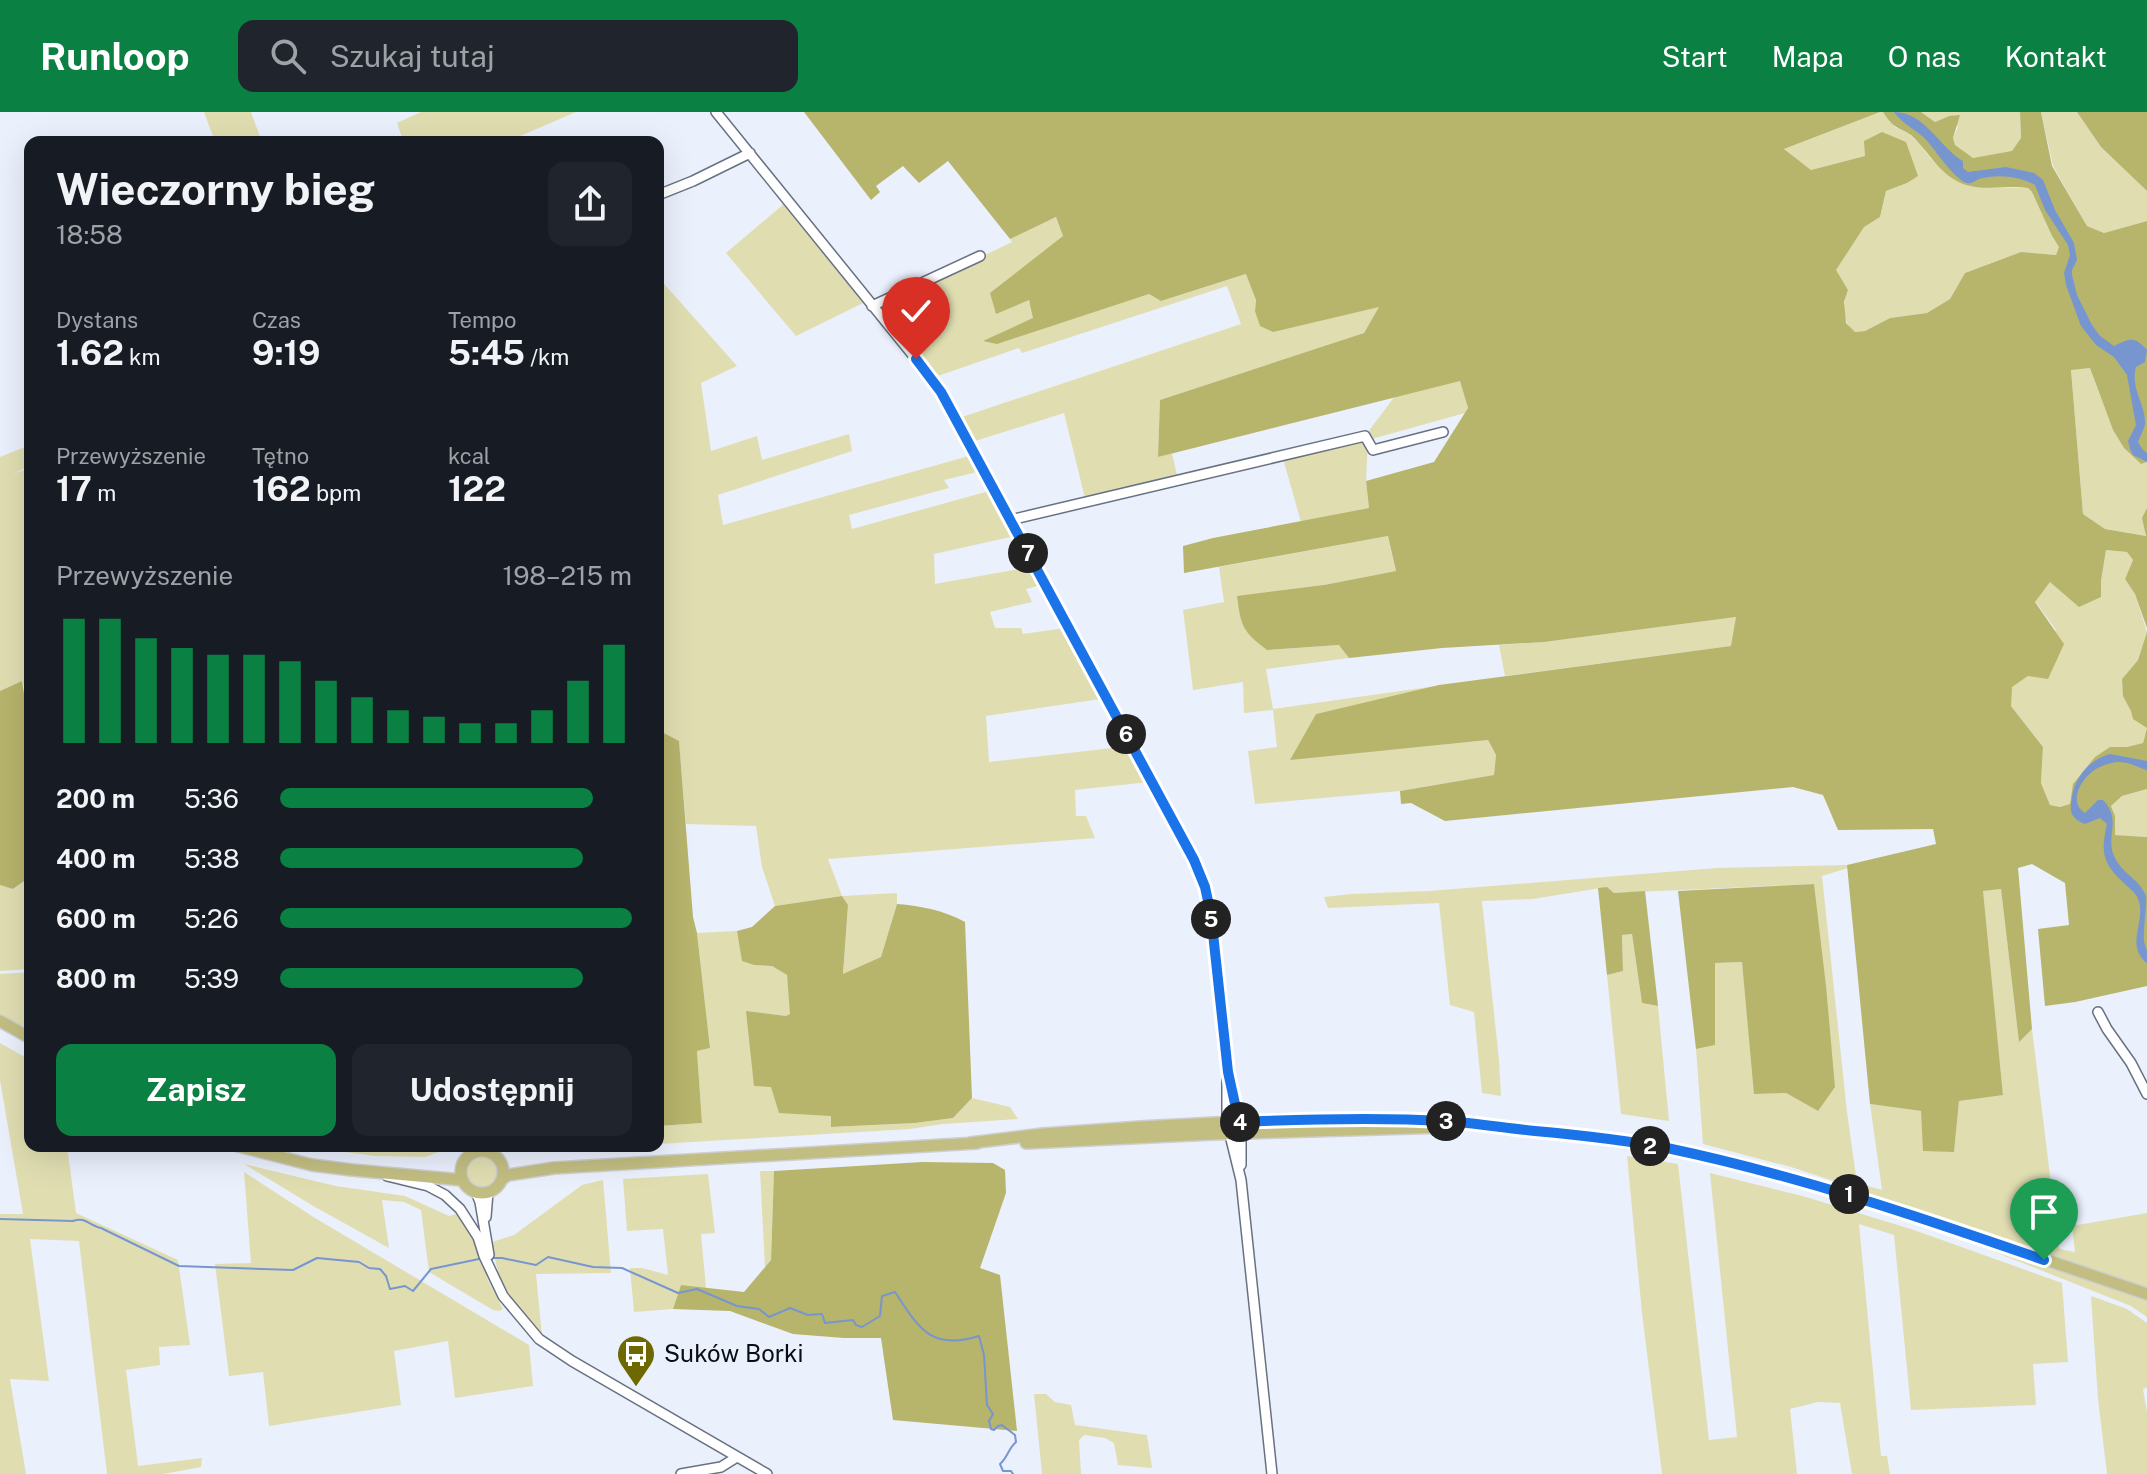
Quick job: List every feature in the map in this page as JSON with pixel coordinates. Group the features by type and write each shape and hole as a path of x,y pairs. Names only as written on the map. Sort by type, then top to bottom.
{"main road":[{"path":"0,1021 24,1035"},
{"path":"0,1030 24,1044"},
{"path":"478,1152 468,1156 462,1174 468,1188 482,1192 496,1187 508,1175 554,1168 970,1143 1041,1142 1234,1127 1403,1119 1450,1121 1576,1135 1730,1162 1878,1203 2147,1294"},
{"path":"261,1152 312,1165 408,1174 462,1174"},
{"path":"484,1152 494,1155 502,1165 502,1179"},
{"path":"502,1165 554,1168"}],"street":[{"path":"716,112 941,392 1194,860 1205,887 1211,915 1272,1474"},
{"path":"664,193 750,153"},
{"path":"872,306 980,256"},
{"path":"1010,520 1365,436 1373,450 1443,432"},
{"path":"2098,1012 2147,1094"},
{"path":"376,1172 428,1186 445,1195 468,1220 478,1237 506,1301 539,1339 767,1474"},
{"path":"482,1192 487,1258"},
{"path":"681,1474 721,1467 737,1457"}],"shaded area":[{"path":"204,112 251,112 260,136 213,136"},
{"path":"421,112 576,112 520,136 402,136 397,123"},
{"path":"804,112 1880,112 1784,149 1811,170 1865,156 1864,141 1882,132 1906,142 1918,176 1886,191 1880,217 1864,227 1836,270 1848,290 1844,302 1846,323 1855,332 1865,331 1890,318 1927,313 1950,299 1965,273 2021,252 2056,255 2059,247 2028,188 1981,188 1957,181 1942,170 1911,135 1893,125 1883,112 1921,112 1935,122 1960,115 1953,138 1955,145 1973,158 2012,151 2021,138 2020,112 2041,112 2052,166 2087,226 2104,233 2147,221 2147,462 2141,464 2124,448 2113,430 2090,368 2071,370 2083,514 2105,529 2146,536 2142,518 2147,508 2147,628 2135,594 2125,579 2133,560 2127,552 2106,550 2101,597 2079,607 2050,582 2035,602 2064,644 2048,679 2028,676 2012,687 2011,706 2043,747 2041,783 2050,805 2060,807 2070,804 2073,784 2095,757 2110,747 2143,743 2147,728 2147,789 2122,796 2111,806 2115,816 2115,835 2147,837 2147,986 2045,1006 2038,929 2069,925 2065,883 2032,864 2018,868 2032,1029 2019,1042 2001,889 1983,891 2003,1095 1959,1101 1954,1152 1923,1151 1921,1111 1870,1104 1847,865 1936,844 1933,829 1838,830 1823,795 1793,787 1445,821 1411,803 1401,804 1400,791 1494,775 1496,755 1488,740 1290,760 1316,714 1439,685 1731,646 1736,617 1544,642 1349,658 1339,645 1267,650 1244,627 1237,596 1324,585 1396,571 1388,536 1184,573 1183,546 1369,508 1366,481 1434,462 1468,408 1460,381 1158,457 1160,400 1364,333 1379,307 1273,332 1260,326 1255,311 1256,300 1246,274 1161,301 1149,294 997,344 983,341 1033,318 1029,300 996,314 990,293 1063,236 1056,217 1010,239 948,161 919,183 903,166 876,186 880,192 871,200"},
{"path":"1880,112 1895,127 1908,133 1956,181 1983,187 2028,188 2059,247 2056,255 2021,252 1965,273 1950,299 1927,313 1890,318 1865,331 1854,332 1844,312 1848,290 1835,270 1864,226 1880,217 1886,191 1907,183 1865,156 1811,170 1784,149"},
{"path":"1921,112 2020,112 2021,138 2012,152 1972,158 1955,146 1953,138 1958,127 1949,116 1935,122"},
{"path":"2041,112 2077,112 2101,147 2147,191 2147,221 2104,233 2087,226 2053,166"},
{"path":"2077,112 2147,112 2147,191 2101,147"},
{"path":"785,203 863,303 796,336 726,253"},
{"path":"1056,217 1063,236 1034,260 1029,300 1034,318 985,341 1149,294 1161,301 1247,274 1256,300 1255,311 1380,306 1364,333 1160,400 1158,457 1172,453 1178,480 1086,502 1064,413 972,442 959,418 1241,324 1227,286 1022,353 1019,348 935,377 879,306 1012,242 1010,239"},
{"path":"664,284 737,366 701,383 711,451 757,436 762,460 849,434 852,451 718,495 723,525 969,456 977,472 944,480 949,488 849,515 852,529 989,491 1015,536 934,554 935,584 1030,567 1041,585 1026,589 1032,602 990,612 995,628 1021,628 1023,634 1065,628 1107,698 986,716 989,762 1130,746 1149,782 1075,790 1076,816 1086,816 1095,838 828,859 842,896 775,906 762,867 756,826 686,824 679,742 664,733"},
{"path":"2090,368 2113,430 2124,448 2141,464 2147,462 2147,508 2143,518 2146,536 2105,529 2083,514 2071,369"},
{"path":"1460,380 1468,408 1465,413 1368,440 1366,481 1369,508 1301,522 1282,455 1365,436 1395,396"},
{"path":"24,447 24,469 12,474 24,470 24,686 22,681 0,691 0,457"},
{"path":"1388,536 1396,571 1324,585 1267,650 1340,645 1349,658 1266,669 1273,709 1443,685 1316,714 1291,759 1488,740 1496,755 1494,775 1400,791 1255,804 1248,751 1277,747 1273,710 1244,713 1243,682 1193,690 1183,610 1224,602 1219,567"},
{"path":"2106,550 2127,552 2133,560 2125,579 2135,594 2147,632 2138,660 2122,679 2129,706 2147,728 2143,743 2110,747 2071,804 2060,807 2050,805 2041,783 2043,747 2011,706 2011,687 2028,676 2056,630 2035,601 2050,582 2101,581"},
{"path":"1736,617 1732,646 1505,676 1499,645 1544,642"},
{"path":"2147,632 2147,728 2133,719 2123,696 2122,679 2138,660"},
{"path":"22,681 24,881 13,889 0,885 0,691"},
{"path":"664,733 679,741 693,917 710,1048 697,1051 702,1123 664,1126"},
{"path":"2147,789 2147,837 2115,835 2115,816 2111,806 2122,796"},
{"path":"1847,865 1848,868 1822,876 1857,1183 1882,1190 1870,1104 1921,1111 1954,1151 1959,1101 2003,1094 1982,891 2001,889 2019,1041 2032,1029 2059,1249 2075,1252 2072,1226 2147,1213 2147,1291 1852,1187 1703,1144 1696,1049 1715,1045 1715,963 1742,962 1755,1094 1786,1093 1818,1111 1814,884 1614,893 1607,887 1533,899 1482,901 1501,1096 1482,1093 1474,1012 1450,1005 1439,903 1328,908 1324,897 1717,868"},
{"path":"24,882 24,969 0,971 0,885 14,889"},
{"path":"1814,884 1835,1087 1818,1111 1786,1093 1754,1094 1742,962 1715,963 1715,1045 1696,1049 1678,891"},
{"path":"1607,887 1614,893 1645,891 1658,1006 1642,1003 1632,934 1622,935 1623,971 1607,975 1598,888"},
{"path":"897,893 897,904 881,957 843,975 848,905 842,896"},
{"path":"842,896 848,905 843,974 881,957 897,904 932,909 965,922 972,1098 953,1118 831,1127 831,1116 779,1113 771,1087 754,1086 746,1011 790,1014 787,975 772,966 742,961 737,931 752,927 775,906"},
{"path":"737,931 743,961 772,966 787,975 791,1014 747,1012 771,1087 831,1116 832,1127 953,1118 972,1098 1010,1107 1018,1119 910,1129 664,1144 664,1126 702,1123 697,1051 710,1048 697,933"},
{"path":"1632,934 1642,1003 1658,1006 1669,1121 1621,1114 1607,975 1623,971 1622,935"},
{"path":"24,972 24,1030 0,1015 0,974"},
{"path":"0,1043 24,1057 24,1152 68,1152 76,1213 178,1260 190,1345 159,1347 160,1365 126,1370 138,1466 202,1458 201,1467 163,1474 107,1474 79,1241 30,1239 49,1381 10,1379 26,1474 0,1474 0,1214 23,1214 0,1080"},
{"path":"345,1152 439,1152 425,1157"},
{"path":"482,1156 494,1160 498,1172 494,1184 482,1188 470,1184 466,1172 470,1160"},
{"path":"1627,1156 1678,1164 1709,1440 1737,1437 1710,1173 1806,1197 1914,1230 2062,1283 2068,1362 2033,1364 2036,1405 1911,1410 1894,1235 1859,1224 1881,1456 1887,1456 1890,1474 1852,1474 1840,1403 1818,1402 1790,1409 1797,1474 1662,1474"},
{"path":"923,1162 993,1163 1005,1170 1006,1193 980,1268 1000,1275 1017,1431 893,1420 881,1338 793,1334 730,1311 673,1309 681,1285 744,1292 771,1260 774,1171"},
{"path":"244,1164 336,1186 405,1196 449,1216 460,1213 473,1235 488,1280 503,1309 493,1310 429,1272 421,1210 404,1202 382,1200 389,1248"},
{"path":"760,1171 774,1171 771,1260 765,1267"},
{"path":"244,1172 315,1218 529,1345 533,1386 455,1398 448,1341 394,1351 401,1405 269,1426 263,1372 229,1376 215,1264 251,1263"},
{"path":"708,1174 715,1233 701,1234 706,1288 681,1285 673,1309 634,1312 630,1268 668,1275 663,1229 627,1231 623,1179"},
{"path":"603,1180 611,1273 536,1274 542,1336 508,1294 498,1272 492,1242 514,1235 582,1185"},
{"path":"1952,1233 2147,1298 2147,1317 2131,1306"},
{"path":"2091,1296 2127,1309 2147,1323 2147,1387 2143,1389 2147,1412 2147,1474 2107,1474"},
{"path":"1034,1394 1046,1394 1055,1402 1071,1405 1075,1425 1147,1435 1152,1468 1118,1465 1114,1443 1105,1438 1084,1435 1079,1440 1081,1474 1042,1474"}],"water":[{"path":"1894,112 1923,124 1963,161 1963,168 1968,172 2006,167 2034,173 2043,180 2055,210 2074,243 2077,260 2072,275 2077,295 2092,325 2100,336 2114,346 2131,340 2147,350 2145,362 2136,367 2135,375 2136,390 2145,417 2138,442 2147,453 2147,462 2133,455 2128,441 2136,425 2127,375 2114,357 2096,345 2081,326 2064,273 2070,255 2068,245 2045,210 2035,185 2008,177 1986,177 1971,183 1962,181 1924,138"},
{"path":"2110,754 2147,761 2147,770 2120,762 2100,767 2082,783 2077,802 2085,813 2098,800 2103,800 2109,808 2115,858 2146,896 2144,943 2147,963 2137,949 2138,899 2112,871 2105,858 2107,824 2100,818 2084,824 2072,815 2071,810 2080,776 2096,760"}],"waterway":[{"path":"0,1219 84,1220 179,1266 293,1270 317,1258 359,1262 369,1268 380,1269 390,1289 405,1286 413,1291 431,1269 479,1259"},
{"path":"490,1258 536,1265 548,1257 593,1267 622,1268 678,1293 697,1289 737,1306 759,1309 769,1317 790,1308 808,1315 822,1314 825,1323 853,1320 862,1327 880,1316 882,1296 895,1292 919,1326 937,1338 949,1341 979,1336 984,1355 987,1405 993,1414 989,1421 991,1429 1002,1425 1015,1435 1016,1442 1000,1464 1003,1471 1013,1474"}],"place":[{"name":"Suków Borki","path":"636,1388"}],"route":[{"path":"916,359 941,392 1194,860 1205,887 1211,915 1228,1072 1239,1122 1289,1119 1450,1121 1664,1148 1730,1162 1878,1203 2044,1260"}]}
